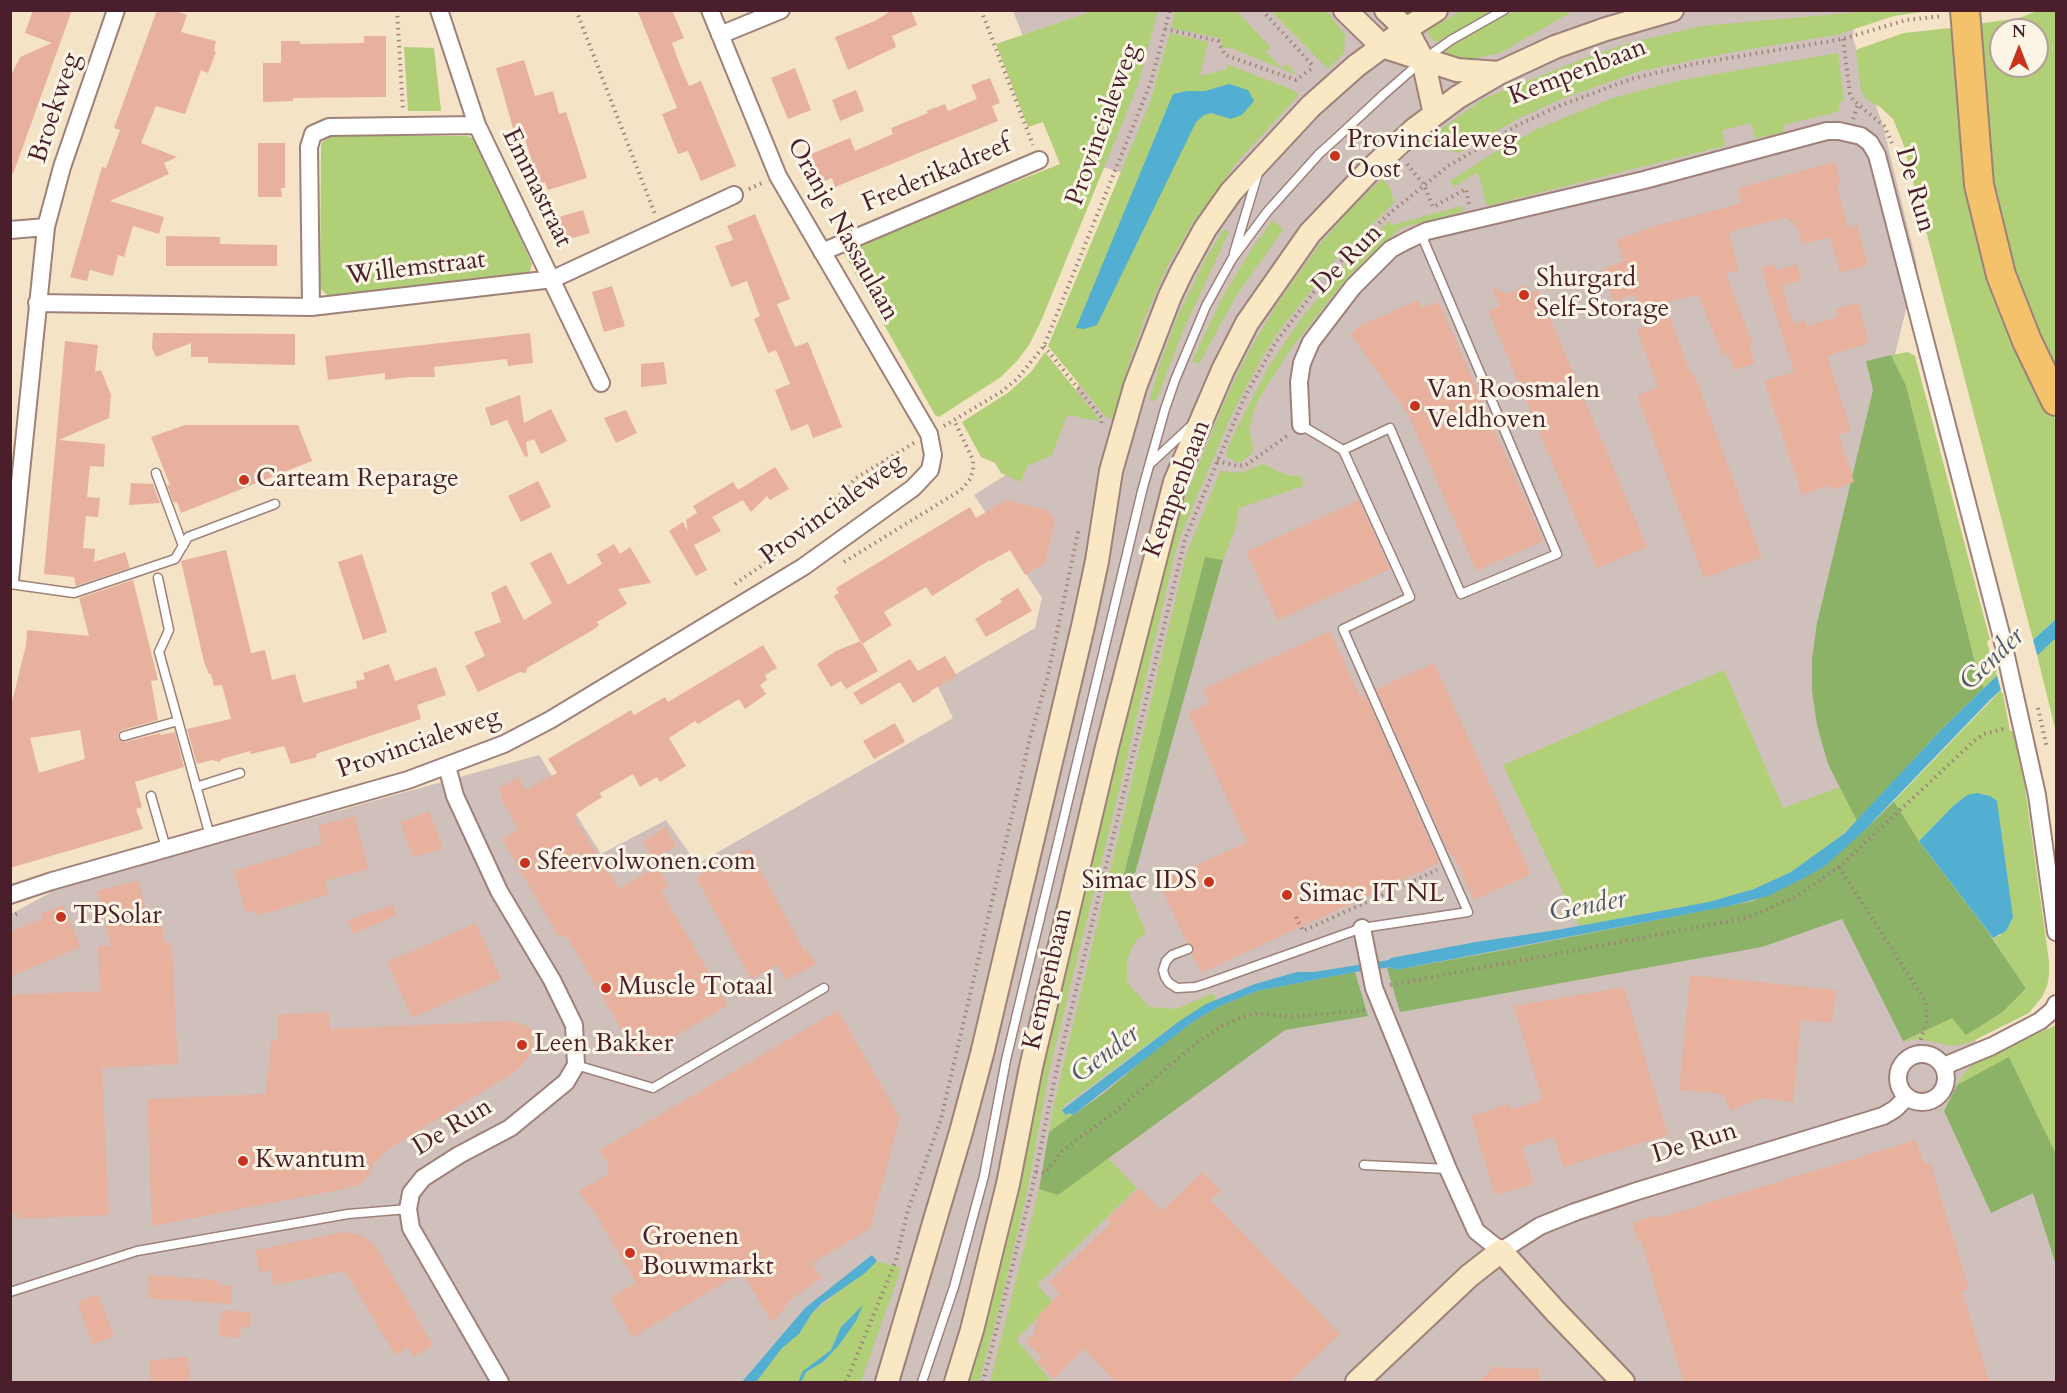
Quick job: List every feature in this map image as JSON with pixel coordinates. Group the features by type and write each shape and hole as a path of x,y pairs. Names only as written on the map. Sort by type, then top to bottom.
{"highway":[{"path":"1957,16 1979,185 2001,275 2027,341 2056,401"}],"main road":[{"path":"1345,10 1382,46 1457,70 1499,73"},
{"path":"1386,10 1406,29 1423,60 1435,114"},
{"name":"Kempenbaan","path":"887,1383 961,1132 984,1042 1079,645 1097,561 1111,471 1135,387 1153,337 1182,271 1205,229 1263,155 1311,106 1356,66 1436,10"},
{"name":"Kempenbaan","path":"956,1383 972,1330 1008,1184 1031,1067 1133,641 1175,482 1247,323 1310,233 1371,169 1415,129 1458,97 1499,73 1555,47 1672,10"},
{"path":"1501,1251 1623,1383"},
{"name":"De Run","path":"1357,1383 1461,1283 1501,1251"}],"street":[{"name":"Broekweg","path":"10,582 46,227 62,167 116,10"},
{"name":"Emmastraat","path":"439,10 477,125 601,382"},
{"name":"Oranje Nassaulaan","path":"710,10 778,176 929,434"},
{"path":"720,35 781,10"},
{"path":"311,307 309,147 313,134 329,127 477,125"},
{"name":"De Run","path":"1301,426 1299,382 1302,363 1311,342 1353,287 1391,249 1421,234 1472,220 1718,162 1827,131 1861,136 1870,143 1877,155 2002,638 2037,795 2056,932"},
{"name":"Frederikadreef","path":"822,252 1039,160"},
{"name":"Willemstraat","path":"37,303 311,307 553,279 734,195"},
{"path":"10,230 46,227"},
{"name":"Provincialeweg","path":"10,895 52,880 408,780 504,744 550,720 803,567 913,488 932,464 933,455 929,434"},
{"path":"447,766 455,796 499,891 552,980 574,1025 576,1065"},
{"path":"1362,928 1373,984 1448,1169 1476,1231 1501,1251"},
{"path":"1944,1066 1992,1046 2040,1021 2053,1010 2056,1004"},
{"path":"1916,1054 1927,1054 1937,1058 1944,1066 1946,1077 1944,1088 1937,1097 1928,1102 1917,1102 1906,1097 1898,1086 1898,1072 1904,1060 1916,1054"},
{"name":"De Run","path":"408,1209 411,1193 423,1178 459,1155 510,1128 566,1082 576,1065"},
{"name":"De Run","path":"1501,1251 1540,1226 1575,1212 1883,1116 1895,1109 1906,1097"},
{"path":"408,1209 411,1228 500,1383"}],"lane":[{"name":"Kempenbaan","path":"922,1383 954,1287 984,1176 1006,1060 1142,491 1165,408 1206,306 1232,259 1267,212 1319,154 1423,60 1461,34 1504,10"},
{"name":"Kempenbaan","path":"1232,259 1263,155"},
{"path":"1343,450 1390,429 1461,594 1557,554 1421,234"},
{"name":"Kempenbaan","path":"1151,463 1204,414"},
{"path":"1188,949 1172,955 1166,961 1163,970 1169,983 1177,988 1205,984 1362,928 1468,912 1343,629 1410,597 1343,450 1301,426"},
{"path":"156,473 183,546"},
{"path":"10,582 74,593 175,559 188,537 275,504"},
{"path":"158,578 169,630 159,652 210,836"},
{"path":"124,736 178,722"},
{"path":"196,787 240,773"},
{"path":"152,796 166,848"},
{"path":"576,1065 653,1088 824,988"},
{"path":"1364,1165 1448,1169"},
{"path":"10,1293 137,1251 348,1214 408,1209"}],"path":[{"path":"397,10 404,126"},
{"path":"576,10 661,229"},
{"path":"981,10 1039,160"},
{"name":"Provincialeweg","path":"954,420 1001,392 1017,379 1044,346 1141,110 1151,82 1170,10"},
{"path":"1262,10 1319,73"},
{"name":"Kempenbaan","path":"983,1383 1036,1172 1059,1061 1185,539 1245,396 1283,333 1319,285 1361,240 1424,185 1456,161 1518,124 1631,79 1693,64 1844,39 1895,22 1957,16"},
{"path":"1166,29 1218,41 1225,55 1296,80 1314,67"},
{"path":"1407,164 1424,185 1432,207 1466,189"},
{"path":"734,195 778,176"},
{"path":"1044,346 1102,418 1100,429"},
{"path":"1217,461 1238,466 1246,465 1301,426"},
{"name":"Provincialeweg","path":"732,587 796,542 856,478 929,434"},
{"path":"846,1383 896,1260 908,1210 941,1119 1030,738 1049,669 1080,522"},
{"path":"1373,984 1747,918 1797,896 1839,867 1984,734 2042,720"},
{"path":"1296,916 1303,931 1448,865"},
{"path":"1839,867 1926,1002 1927,1021 1916,1054"},
{"path":"1036,1172 1045,1173 1062,1151 1115,1112 1196,1044 1222,1026 1258,1013 1290,1017 1382,1008"}],"shaded area":[{"path":"1013,11 1855,11 1853,39 1883,126 1917,265 1893,362 1824,725 1984,1058 2056,1155 2056,1382 11,1382 11,914 57,889 539,755 601,854 666,820 697,864 953,718 937,685 1035,628 1042,598 974,495 1046,450 1070,405 1159,183 1071,158"}],"green space":[{"path":"1093,11 1158,11 1138,85 1029,345 1001,377 939,417 935,415 842,250 1060,164 1043,122 1028,127 996,44"},
{"path":"1175,11 1237,11 1270,47 1266,52 1282,68 1287,64 1297,75 1229,47 1223,49 1220,38 1171,28"},
{"path":"1271,11 1327,11 1345,35 1344,53 1328,69"},
{"path":"1461,11 1491,11 1437,42 1433,41 1428,30"},
{"path":"1515,11 1573,11 1500,53 1466,60 1449,59 1444,55 1446,49 1475,30"},
{"path":"1869,11 1928,11 1894,16 1836,35 1733,52 1640,71 1564,98 1521,117 1459,153 1430,145 1426,140 1483,99 1629,43 1702,26"},
{"path":"2037,11 2056,11 2056,372 2012,272 1990,183 1977,24 1989,22 1989,78 2049,78 2049,18 2019,18"},
{"path":"1950,28 2031,372 2056,421 2056,619 2033,640 1903,143 1893,119 1880,107 1866,99 1861,92 1856,52 1858,49 1904,33"},
{"path":"1170,33 1208,42 1200,76 1227,69 1229,65 1295,91 1299,95 1238,161 1193,222 1167,267 1144,320 1124,379 1114,419 1106,417 1048,346 1149,105"},
{"path":"404,47 434,48 441,111 408,111"},
{"path":"1838,53 1844,101 1839,102 1840,109 1837,112 1783,125 1784,132 1757,138 1751,123 1722,130 1724,146 1487,206 1478,172 1454,187 1450,181 1537,129 1613,98 1682,80"},
{"path":"332,136 467,136 475,139 532,264 529,274 331,298 321,289 320,281 321,146 322,142"},
{"path":"1382,179 1390,187 1394,203 1334,261 1279,331 1261,359 1232,414 1180,537 1049,1072 1028,1188 1001,1302 979,1382 969,1382 1021,1186 1042,1070 1167,541 1227,396 1249,351 1279,301 1317,248 1347,213"},
{"path":"1462,206 1463,211 1401,228 1342,284 1289,351 1257,402 1249,429 1253,448 1251,455 1239,463 1228,458 1226,453 1233,436 1268,368 1300,320 1346,264 1389,221 1392,225"},
{"path":"1273,220 1283,230 1236,296 1199,364 1192,361 1223,296 1251,250"},
{"path":"1224,229 1229,232 1183,331 1156,401 1150,400 1176,320 1205,260"},
{"path":"1045,352 1099,421 1067,415 1052,455 1027,466 1021,482 1001,473 995,463 981,457 962,422 1009,392 1031,372"},
{"path":"1908,352 1915,356 1990,640 1987,641 1990,654 1992,654 1998,674 1984,688 1977,670 1906,385 1891,355"},
{"path":"1891,355 1906,385 1977,670 1984,688 1939,732 1857,821 1828,764 1817,725 1812,691 1812,659 1817,623 1873,390 1866,361"},
{"path":"1263,464 1287,475 1302,477 1303,486 1239,508 1236,527 1223,560 1205,558 1123,877 1146,933 1136,940 1127,960 1127,982 1149,1007 1176,1009 1213,993 1216,1000 1181,1020 1065,1105 1062,1110 1066,1115 1070,1113 1073,1115 1049,1132 1186,555 1219,474 1223,471 1240,473"},
{"path":"1205,557 1223,560 1135,873 1123,878"},
{"path":"2056,638 2056,732 2037,655"},
{"path":"1724,670 1783,808 1840,787 1857,821 1834,842 1791,872 1754,889 1709,902 1579,926 1503,765"},
{"path":"2002,689 2010,731 2013,731 2025,787 2049,962 2047,986 2042,997 2029,1013 1969,1043 1953,1046 1918,1039 1903,1042 1952,1017 1966,1035 2026,990 1993,938 2001,935 1967,795 1919,841 1894,801"},
{"path":"1894,801 1919,841 1989,933 2026,989 2001,1013 1966,1035 1952,1018 1903,1041 1842,919 1762,947 1400,1012 1387,968 1392,967 1395,970 1753,901 1802,879 1865,830"},
{"path":"1355,972 1368,1016 1285,1030 1058,1195 1039,1189 1049,1132 1104,1093 1194,1021 1218,1007 1257,991"},
{"path":"2056,1025 2056,1154 2009,1058 1957,1085 1974,1063"},
{"path":"2009,1057 2056,1154 2056,1265 2033,1193 1991,1213 1944,1111 1957,1085"},
{"path":"1108,1158 1137,1188 1037,1285 1054,1303 1016,1339 1052,1382 990,1382 1039,1189 1058,1195"},
{"path":"877,1261 901,1268 861,1382 756,1382 782,1348 799,1334 812,1313"}],"water":[{"path":"1229,84 1248,90 1254,101 1242,115 1231,119 1211,113 1204,115 1196,122 1097,325 1084,329 1076,328 1173,94 1205,91"},
{"path":"2056,619 2056,638 1990,700 1865,830 1824,867 1768,896 1729,906 1395,970 1392,967 1355,972 1257,991 1218,1007 1194,1021 1073,1115 1069,1113 1066,1115 1062,1110 1181,1020 1206,1004 1255,984 1297,972 1314,972 1389,960 1476,942 1557,930 1709,902 1754,889 1791,872 1845,833 1939,732"},
{"path":"1977,793 1990,796 1997,801 2013,917 2006,931 1993,938 1919,841 1954,805 1967,795"},
{"path":"872,1255 877,1261 865,1273 822,1303 812,1313 799,1334 782,1348 756,1382 742,1382 805,1308"},
{"path":"863,1305 856,1321 839,1345 824,1361 806,1372 801,1382 798,1382 803,1371 831,1350 841,1327"}],"pier":[{"path":"2032,636 2038,658 2002,694 1996,672"}],"building":[{"path":"33,10 72,10 13,174 10,173 10,78 20,57 52,43 25,33"},
{"path":"157,10 174,10 187,15 181,32 216,41 214,51 216,52 208,73 201,70 185,114 156,106 141,143 177,157 164,163 169,174 110,201 164,217 159,234 133,226 124,257 118,255 113,276 90,270 87,281 70,277 102,167 106,168 120,130 114,128"},
{"path":"637,10 672,10 684,38 672,43 680,65 689,86 701,81 736,166 701,181 688,151 678,154 662,114 677,108"},
{"path":"892,10 911,10 917,25 892,36 896,47 848,70 835,37 875,21"},
{"path":"364,36 386,36 386,97 293,98 293,101 263,102 263,63 281,63 281,41 300,41 300,44 364,43"},
{"path":"524,60 535,96 553,91 559,114 566,112 587,178 548,190 545,182 539,184 521,126 513,128 496,68"},
{"path":"795,68 811,110 788,119 771,78"},
{"path":"990,78 1000,103 992,106 998,121 835,187 832,178 822,182 811,154 850,138 855,151 893,134 891,128 928,113 926,111 945,104 948,111 977,99 971,85"},
{"path":"856,90 864,111 840,121 832,100"},
{"path":"258,143 285,143 285,188 281,188 282,197 258,197"},
{"path":"1835,162 1841,186 1837,187 1848,228 1857,225 1868,265 1840,273 1830,237 1802,244 1798,227 1795,228 1794,221 1790,222 1788,217 1736,230 1729,234 1739,270 1726,274 1753,345 1749,346 1755,363 1734,370 1728,354 1723,355 1698,295 1665,303 1762,557 1704,578 1637,395 1658,388 1637,329 1646,326 1635,295 1614,302 1602,269 1624,261 1616,240 1658,225 1742,203 1738,188"},
{"path":"583,210 590,233 563,241 556,218"},
{"path":"755,214 790,299 777,304 795,347 808,342 842,427 813,438 808,424 791,431 775,390 790,384 776,350 768,353 754,319 760,316 747,281 731,287 715,246 733,240 727,226"},
{"path":"166,236 220,237 220,244 277,245 277,266 166,266"},
{"path":"1775,264 1777,270 1797,264 1801,280 1782,286 1794,324 1805,320 1807,326 1838,317 1836,309 1858,302 1869,343 1827,356 1851,430 1839,435 1854,482 1832,490 1830,485 1802,495 1764,381 1794,372 1761,268"},
{"path":"1526,285 1529,293 1538,290 1647,547 1597,568 1488,311 1500,306 1491,286 1507,294"},
{"path":"612,286 625,326 604,332 592,292"},
{"path":"1419,300 1422,308 1439,302 1543,541 1476,571 1408,414 1351,335 1357,327"},
{"path":"153,333 295,334 295,365 208,363 208,357 191,357 191,343 156,357 152,348"},
{"path":"530,333 533,363 508,366 507,359 434,367 435,377 385,380 385,373 328,380 325,356"},
{"path":"65,341 98,345 95,372 101,370 111,395 109,418 59,440 105,444 104,467 90,466 87,497 100,498 98,517 86,516 83,548 95,549 94,562 125,552 130,568 76,586 74,577 44,574"},
{"path":"664,362 667,384 641,387 641,364"},
{"path":"520,395 524,423 551,409 567,441 541,454 534,439 526,442 528,456 525,457 507,420 491,426 485,408"},
{"path":"626,410 637,433 616,443 604,418"},
{"path":"185,425 298,425 312,461 181,513 177,502 174,503 167,485 170,485 151,437"},
{"path":"775,467 789,489 770,500 767,496 751,512 743,500 712,517 721,531 694,545 707,570 696,576 669,531 683,522 688,532 686,520 697,513 693,506 733,482 738,490"},
{"path":"538,481 551,507 521,522 508,496"},
{"path":"131,483 153,484 160,503 129,505"},
{"path":"1006,500 1047,510 1052,515 1055,522 1045,563 1025,575 1010,550 932,596 926,587 884,612 892,625 862,644 834,596 839,593 836,588 970,507 976,518"},
{"path":"1359,500 1390,569 1278,620 1246,552"},
{"path":"614,544 620,554 630,547 651,583 618,589 627,604 597,622 599,625 593,630 527,668 526,673 520,672 478,692 465,666 485,656 474,632 501,622 491,593 506,585 524,620 552,603 530,563 551,552 568,585 602,564 597,554"},
{"path":"226,550 251,653 265,650 272,680 295,674 303,703 357,688 356,681 365,679 363,673 389,664 395,681 436,667 446,695 417,705 421,719 316,754 317,757 291,764 284,746 251,754 250,751 222,759 219,762 212,760 197,764 187,729 231,719 222,685 214,686 211,674 204,662 181,561"},
{"path":"362,554 387,632 363,640 338,562"},
{"path":"133,580 158,680 151,681 158,720 122,730 118,738 125,742 160,733 160,735 175,732 184,767 135,782 142,807 136,809 143,829 10,868 10,710 26,645 27,630 89,636 79,598","holes":["80,730 85,759 39,773 30,738"]},
{"path":"1018,588 1032,611 986,637 975,619 1002,602 1000,599"},
{"path":"1330,631 1360,696 1365,694 1439,863 1201,973 1192,954 1194,946 1187,943 1159,883 1247,842 1188,713 1210,703 1203,689"},
{"path":"861,641 878,671 846,689 841,681 831,687 817,664 836,651"},
{"path":"763,645 777,668 765,675 767,680 760,685 766,694 745,709 739,699 698,724 695,721 669,738 686,766 660,782 657,777 640,787 633,774 600,793 602,797 573,816 619,889 657,866 669,887 661,891 728,1005 638,1058 565,934 559,937 502,839 518,830 500,796 502,794 499,788 519,777 525,790 557,773 548,759 631,710 634,715 665,697 668,702"},
{"path":"945,656 957,676 913,703 900,682 861,705 853,693 910,659 918,671"},
{"path":"1434,663 1531,874 1474,900 1454,856 1451,857 1376,689"},
{"path":"895,723 905,742 874,759 863,741"},
{"path":"429,811 443,849 413,857 400,822"},
{"path":"354,816 369,869 325,881 329,894 257,916 256,910 246,913 234,871 322,844 318,826"},
{"path":"666,827 676,846 653,859 643,841"},
{"path":"749,848 804,951 807,949 816,964 786,980 778,965 751,979 696,877"},
{"path":"138,880 149,923 161,921 165,943 172,943 178,1064 102,1068 109,1215 17,1219 17,1213 10,1215 10,995 100,991 98,946 111,946 97,891"},
{"path":"63,905 81,947 10,977 10,932 43,918 41,914"},
{"path":"393,905 397,915 353,934 347,920"},
{"path":"476,923 501,979 412,1018 387,962"},
{"path":"1690,975 1836,990 1832,1023 1801,1020 1793,1102 1760,1098 1731,1111 1723,1094 1679,1090"},
{"path":"1624,987 1668,1135 1563,1167 1554,1137 1522,1147 1534,1184 1495,1195 1471,1116 1509,1104 1511,1109 1542,1100 1514,1006"},
{"path":"838,1010 900,1118 870,1229 812,1263 821,1279 792,1298 772,1323 742,1272 633,1337 610,1298 636,1283 591,1206 589,1207 579,1191 609,1174 606,1168 609,1166 600,1150"},
{"path":"329,1012 330,1029 510,1021 528,1026 532,1030 533,1045 529,1056 518,1070 390,1148 375,1162 368,1177 360,1184 152,1226 147,1099 266,1094 271,1040 278,1040 277,1015"},
{"path":"1916,1140 1924,1164 1930,1162 1969,1289 1962,1291 1990,1383 1684,1383 1641,1241 1638,1241 1632,1223 1658,1215 1658,1218"},
{"path":"1202,1172 1221,1191 1211,1200 1340,1334 1289,1383 1116,1383 1084,1349 1054,1379 1037,1362 1042,1358 1026,1341 1033,1335 1039,1314 1060,1294 1049,1282 1111,1223 1107,1219 1139,1188 1162,1211"},
{"path":"344,1232 360,1235 374,1244 433,1345 413,1357 408,1347 395,1355 345,1271 273,1285 271,1270 260,1273 255,1250"},
{"path":"149,1275 217,1280 217,1285 232,1286 231,1304 148,1298"},
{"path":"98,1294 114,1336 93,1345 77,1302"},
{"path":"221,1310 251,1312 250,1327 241,1327 240,1338 219,1336"},
{"path":"188,1357 190,1383 151,1383 149,1360"},
{"path":"1493,1367 1539,1369 1539,1383 1478,1383"}],"place":[{"name":"Provincialeweg Oost","path":"1335,156"},
{"name":"Shurgard Self-Storage","path":"1524,295"},
{"name":"Van Roosmalen Veldhoven","path":"1415,406"},
{"name":"Carteam Reparage","path":"244,480"},
{"name":"Sfeervolwonen.com","path":"525,863"},
{"name":"Simac IDS","path":"1209,882"},
{"name":"Simac IT NL","path":"1287,895"},
{"name":"TPSolar","path":"61,917"},
{"name":"Muscle Totaal","path":"606,988"},
{"name":"Leen Bakker","path":"522,1045"},
{"name":"Kwantum","path":"243,1161"},
{"name":"Groenen Bouwmarkt","path":"630,1253"}],"water label":[{"name":"Gender","path":"1993,660"},
{"name":"Gender","path":"1588,907"},
{"name":"Gender","path":"1106,1055"}]}
